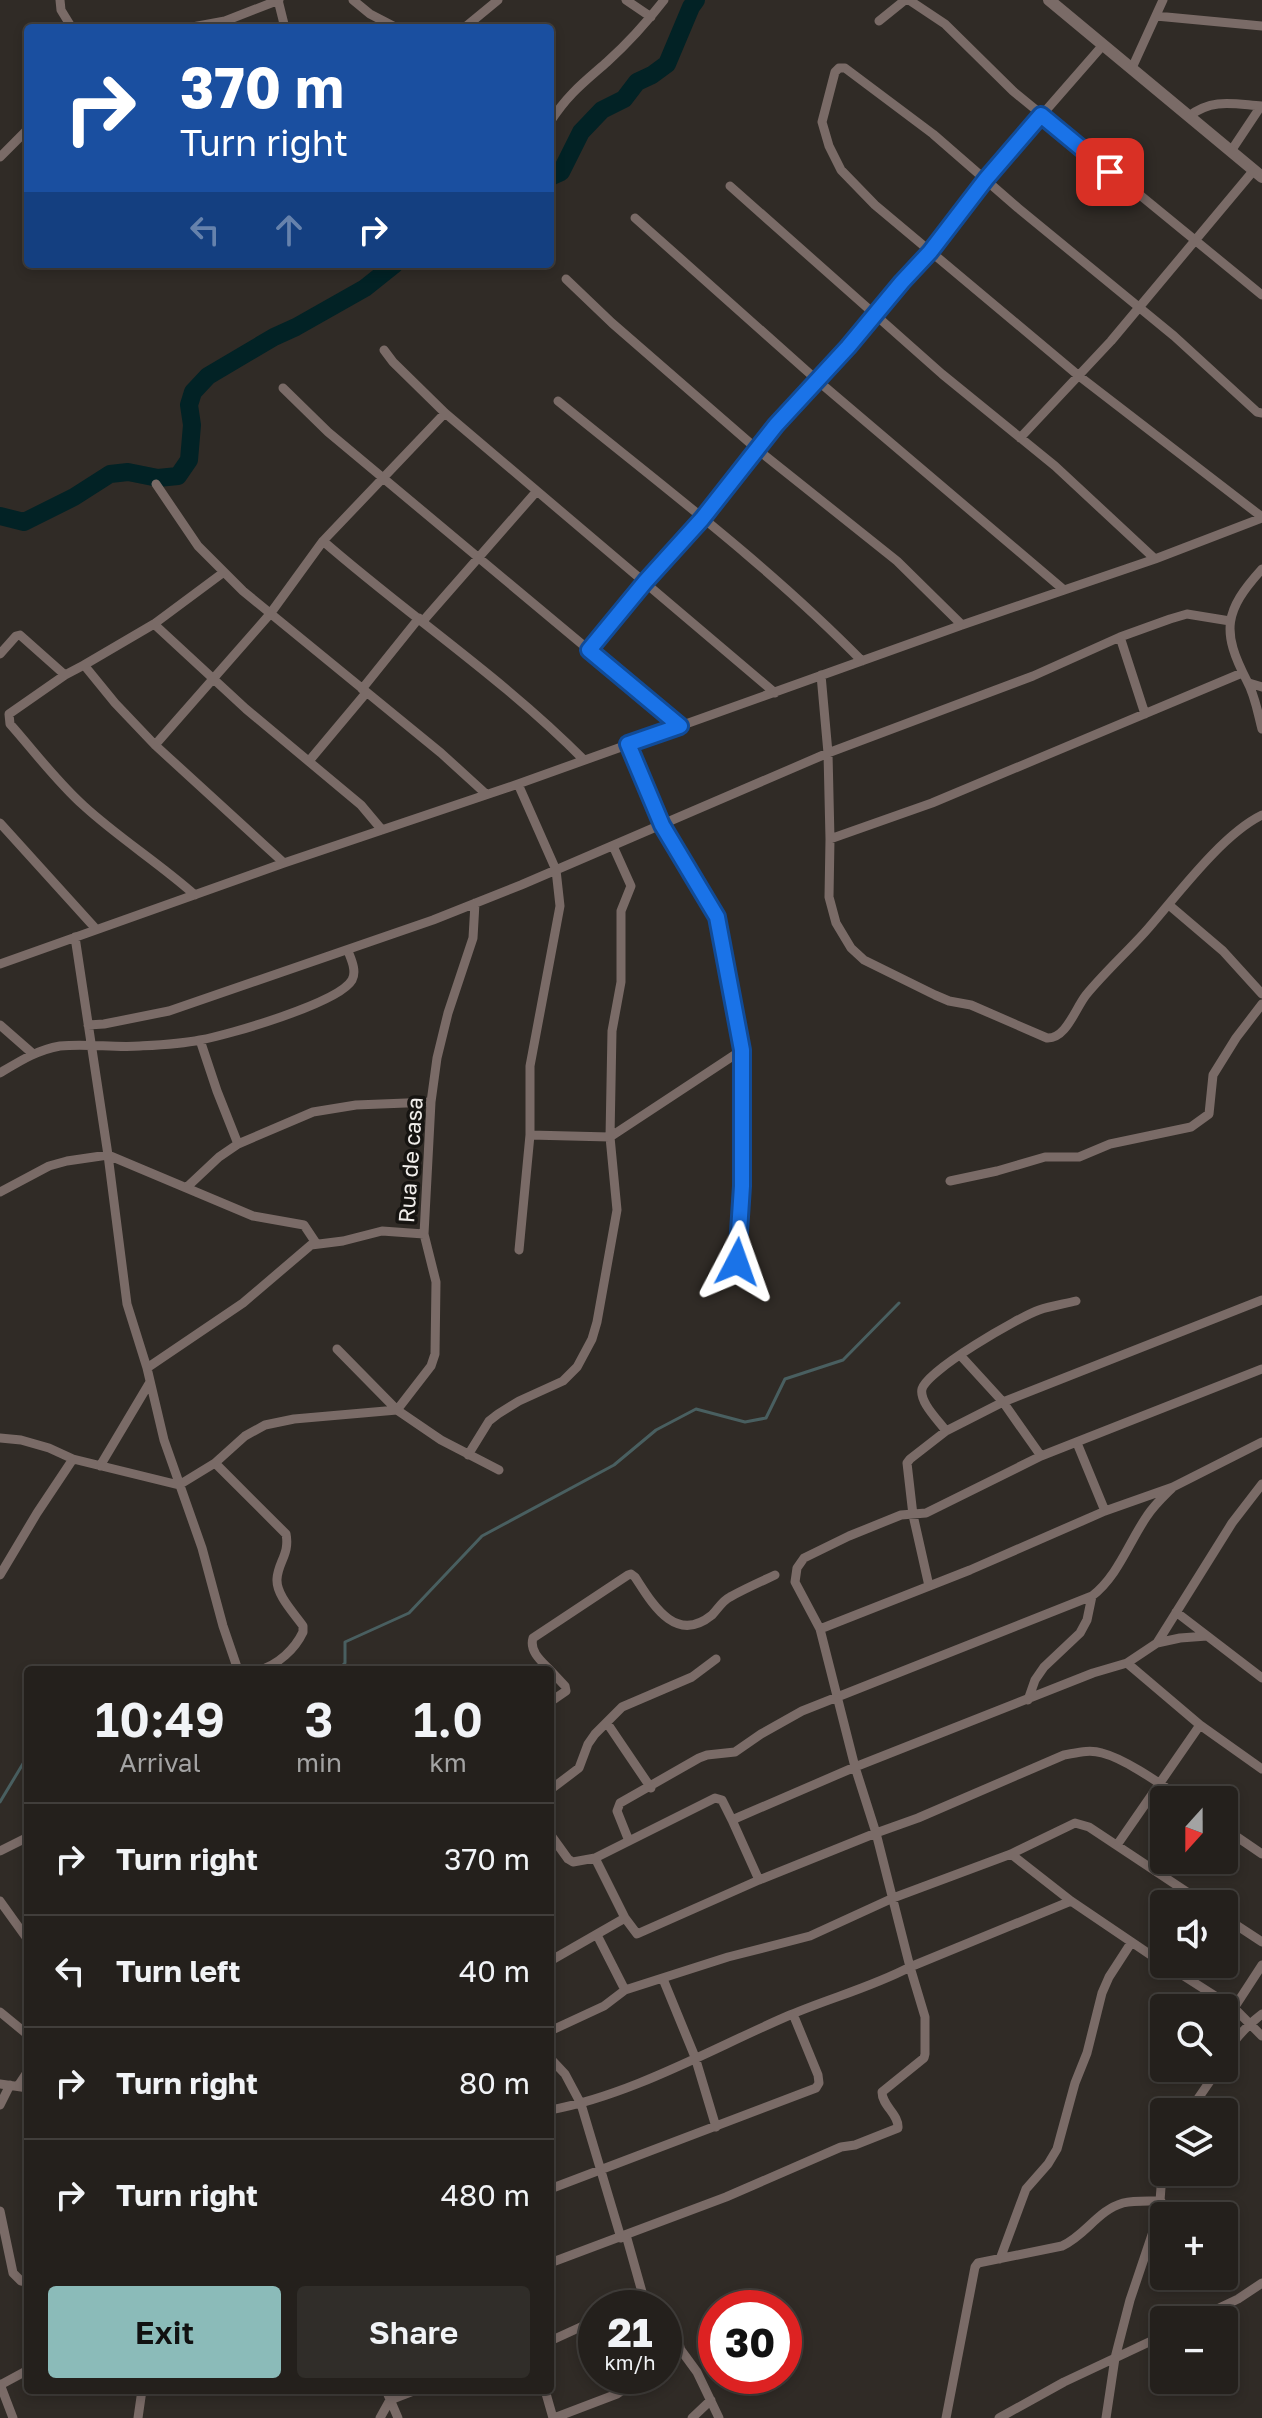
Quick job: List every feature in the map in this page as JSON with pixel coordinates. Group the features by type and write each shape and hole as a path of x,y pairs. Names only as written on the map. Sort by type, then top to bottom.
{"street":[{"path":"60,0 61,10 70,24"},
{"path":"209,24 225,21 278,0 284,24"},
{"path":"353,0 389,24"},
{"path":"476,0 480,14"},
{"path":"469,24 498,0"},
{"path":"626,0 651,17"},
{"path":"554,116 569,94 609,61 664,0"},
{"path":"879,21 907,0 945,24 1041,115 1262,295"},
{"path":"1020,438 1258,174 1049,0"},
{"path":"1132,68 1163,0"},
{"path":"1156,16 1262,26"},
{"path":"589,650 702,519 776,425 930,252 986,179 1103,45"},
{"path":"1262,413 1257,412 1139,307 933,134 845,68 835,72 822,122 841,170 875,205 1079,376 1262,518"},
{"path":"1189,116 1206,105 1261,106"},
{"path":"1231,151 1261,106"},
{"path":"0,157 24,133"},
{"path":"730,186 942,374 1078,487 1155,559"},
{"path":"635,218 818,381 1064,590"},
{"path":"566,279 758,450 897,561 962,625"},
{"path":"384,350 445,413 775,693"},
{"path":"283,388 328,432 680,726"},
{"path":"558,401 826,625 862,661"},
{"path":"155,745 270,614 323,541 445,413"},
{"path":"156,484 198,546 224,572 486,794"},
{"path":"309,761 421,620 536,492"},
{"path":"0,964 1155,559 1262,518"},
{"path":"323,541 534,713 584,760"},
{"path":"1262,569 1235,605 1230,621 1230,641 1249,683 1262,729"},
{"path":"195,895 78,801 8,720 9,714 65,675 154,624 224,572"},
{"path":"1251,581 1262,589"},
{"path":"88,1025 169,1011 348,951 475,903 828,753 1033,676 1120,637 1187,614 1230,621"},
{"path":"154,624 213,679 361,805 382,830"},
{"path":"0,654 20,635 65,675"},
{"path":"1120,637 1145,714"},
{"path":"84,665 155,745 284,863"},
{"path":"830,839 932,803 1242,673"},
{"path":"821,675 828,753 830,907 836,923 857,955 949,1001 971,1005 1047,1038 1061,1034 1086,996 1169,905 1234,835 1262,815"},
{"path":"1249,683 1262,687"},
{"path":"628,744 662,825 717,917 742,1050 739,1247 734,1270 723,1284"},
{"path":"518,784 556,870 560,906 530,1066 530,1135 519,1250"},
{"path":"0,823 96,929"},
{"path":"468,1455 489,1421 541,1390 563,1381 577,1367 592,1339 617,1210 610,1137 612,1031 621,982 619,925 631,886 613,846"},
{"name":"Rua de casa","path":"397,1410 431,1366 436,1348 436,1282 424,1234 431,1102 448,1013 473,938 475,903"},
{"path":"1169,905 1223,951 1262,994"},
{"path":"75,937 127,1304 147,1368 164,1440 202,1548 237,1666"},
{"path":"0,1073 32,1053 62,1046 138,1046 200,1040 279,1018 345,987 354,973 348,951"},
{"path":"950,1181 1045,1157 1079,1157 1110,1144 1191,1127 1209,1114 1213,1075 1262,1004"},
{"path":"0,1025 32,1053"},
{"path":"200,1040 238,1144"},
{"path":"530,1135 610,1137 742,1050"},
{"path":"186,1188 238,1144 313,1112 329,1108 431,1102"},
{"path":"0,1192 49,1166 108,1155 253,1216 304,1225 316,1243"},
{"path":"147,1368 227,1316 316,1243 343,1241 388,1231 424,1234"},
{"path":"929,1586 913,1515 907,1463 946,1431 1003,1402 1262,1300"},
{"path":"946,1431 923,1399 921,1391 937,1371 1017,1320 1039,1310 1076,1301"},
{"path":"337,1349 397,1410 441,1440 499,1470"},
{"path":"960,1355 1003,1402 1041,1456"},
{"path":"554,2262 726,2197 841,2147 855,2145 898,2128 898,2122 882,2098 882,2092 924,2058 925,2017 876,1833 855,1767 820,1629 795,1582 797,1568 804,1558 901,1515 926,1513 1041,1456 1262,1369"},
{"path":"100,1466 150,1382"},
{"path":"0,1438 21,1440 73,1459 179,1485 215,1463 245,1436 265,1425 294,1419 397,1410"},
{"path":"820,1629 1105,1511 1173,1487 1262,1442"},
{"path":"1077,1443 1105,1511"},
{"path":"0,1574 73,1459"},
{"path":"215,1463 286,1534 287,1550 277,1581 303,1626 303,1632 285,1656 270,1666"},
{"path":"1157,1643 1232,1523 1262,1484"},
{"path":"629,1841 617,1811 620,1803 699,1758 735,1752 802,1711 1092,1596 1113,1573 1148,1514 1173,1487"},
{"path":"547,1666 533,1650 533,1638 628,1575 635,1577 665,1618 693,1625 711,1616 726,1599 775,1575"},
{"path":"1028,1700 1035,1680 1044,1667 1080,1633 1087,1620 1092,1596"},
{"path":"1176,1612 1262,1678"},
{"path":"732,1820 855,1767 1093,1673 1127,1663 1157,1643 1207,1636"},
{"path":"554,1787 579,1768 588,1744 628,1703 692,1677 716,1659"},
{"path":"1127,1663 1200,1725 1262,1769"},
{"path":"554,1674 566,1691 554,1699"},
{"path":"607,1723 651,1788"},
{"path":"1117,1845 1200,1725"},
{"path":"595,1858 625,1918 634,1932 641,1934 759,1880 918,1818 1064,1755 1085,1751 1102,1753 1162,1786"},
{"path":"554,1840 573,1862 595,1858 715,1798 722,1800 759,1880"},
{"path":"554,2029 604,2006 625,1990 728,1957 810,1936 893,1898 1011,1854 1075,1823 1089,1827 1184,1890"},
{"path":"1238,1838 1262,1854"},
{"path":"0,1851 24,1839"},
{"path":"1011,1854 1071,1901 1150,1955"},
{"path":"0,1901 24,1934"},
{"path":"554,2109 618,2091 793,2014 865,1988 1071,1901"},
{"path":"554,1959 625,1918"},
{"path":"1238,1926 1262,1942"},
{"path":"597,1935 625,1990"},
{"path":"1000,2259 1026,2189 1057,2149 1102,1993 1131,1943"},
{"path":"1238,2002 1262,1965"},
{"path":"1186,1978 1212,1994"},
{"path":"663,1979 695,2057 716,2127"},
{"path":"0,2012 24,2032"},
{"path":"1238,2012 1262,2036"},
{"path":"554,2188 816,2088 818,2075 793,2014"},
{"path":"1238,2036 1262,2014"},
{"path":"554,2062 565,2074 581,2104 643,2290"},
{"path":"0,2105 14,2086"},
{"path":"1106,2418 1115,2358 1130,2300 1159,2214 1162,2186"},
{"path":"946,2418 975,2267 983,2261 1062,2246 1073,2241 1113,2206 1126,2202 1161,2201"},
{"path":"0,2211 13,2273 24,2281"},
{"path":"1223,2306 1262,2283"},
{"path":"554,2339 578,2328"},
{"path":"999,2418 1064,2382 1150,2342"},
{"path":"682,2350 719,2418"},
{"path":"13,2418 0,2384 24,2372"},
{"path":"138,2418 141,2394"},
{"path":"546,2394 554,2418 617,2394"},
{"path":"380,2418 388,2395"},
{"path":"388,2395 398,2418"},
{"path":"692,2418 711,2400"}],"waterway":[{"path":"554,175 561,172 581,132 602,110 624,99 637,82 667,64 696,0"},
{"path":"0,516 24,522 74,497 110,474 128,472 158,478 178,476 189,460 192,425 189,405 193,392 208,376 365,288 390,268"},
{"path":"342,1666 345,1663 345,1642 409,1613 482,1536 614,1465 656,1430 696,1409 745,1422 766,1418 785,1379 843,1360 899,1303"},
{"path":"0,1802 24,1762"}],"route":[{"path":"737,1262 742,1186 742,1050 717,917 662,825 628,744 680,726 589,650 702,519 776,425 930,252 986,179 1041,115 1110,172"}]}
